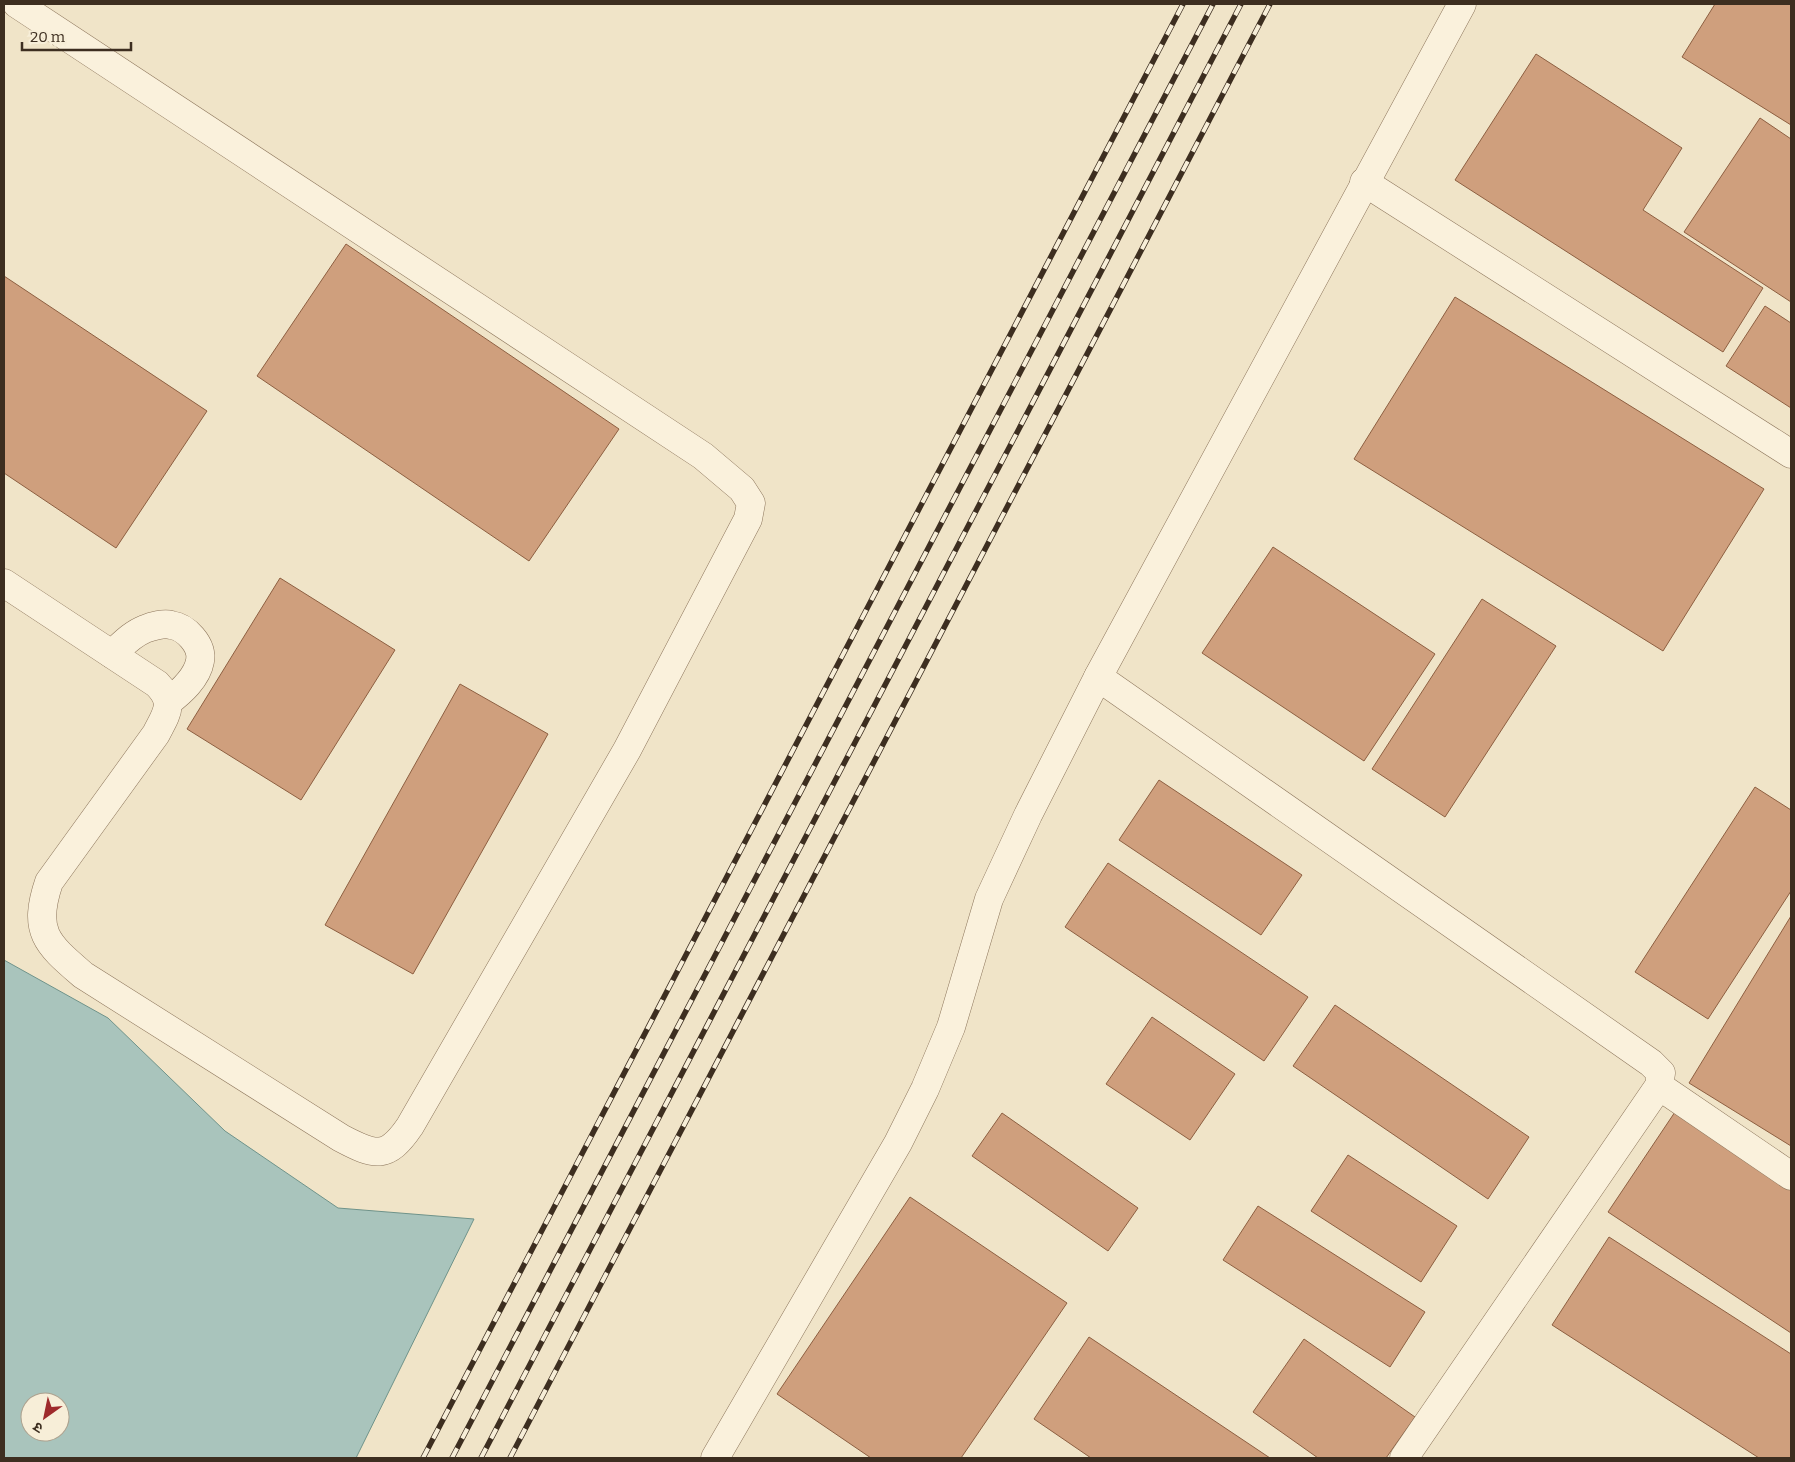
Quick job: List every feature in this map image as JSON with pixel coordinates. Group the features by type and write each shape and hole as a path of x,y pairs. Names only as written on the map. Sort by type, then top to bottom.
{"street":[{"path":"4,583 157,684 165,692 168,702 165,715 156,734 49,882 42,903 42,922 46,938 58,953 83,975 342,1138 372,1152 389,1150 399,1142 410,1126 627,750 748,519 751,503 742,489 703,456 17,4"},
{"path":"715,1458 898,1143 926,1089 951,1027 989,899 1028,815 1098,677 1364,182 1462,4"},
{"path":"1364,182 1791,454"},
{"path":"112,654 130,638 145,629 158,625 171,624 187,633 199,649 200,661 184,690 168,702"},
{"path":"1098,677 1651,1063 1661,1073 1659,1086 1404,1458"},
{"path":"1659,1086 1791,1176"}],"water":[{"path":"4,960 108,1018 225,1131 338,1208 474,1219 356,1458 4,1458"}],"building":[{"path":"1715,4 1791,4 1791,125 1682,57"},
{"path":"1536,54 1682,148 1643,210 1763,288 1723,352 1455,180"},
{"path":"1760,118 1791,139 1791,302 1684,232"},
{"path":"346,244 619,429 529,561 257,376"},
{"path":"4,276 207,411 116,548 4,473"},
{"path":"1455,297 1764,489 1663,651 1354,459"},
{"path":"1765,306 1791,323 1791,408 1726,366"},
{"path":"1273,547 1435,654 1364,761 1202,653"},
{"path":"280,578 395,650 301,800 187,729"},
{"path":"1482,599 1556,646 1445,817 1372,769"},
{"path":"460,684 548,734 413,974 325,925"},
{"path":"1159,780 1302,875 1261,935 1119,840"},
{"path":"1755,787 1791,810 1791,891 1708,1019 1635,972"},
{"path":"1108,863 1308,997 1264,1061 1065,927"},
{"path":"1791,916 1791,1146 1689,1083"},
{"path":"1335,1005 1529,1137 1488,1199 1293,1066"},
{"path":"1152,1017 1235,1074 1190,1140 1106,1084"},
{"path":"1677,1109 1791,1184 1791,1333 1608,1212"},
{"path":"1002,1113 1138,1208 1108,1251 972,1156"},
{"path":"1348,1155 1457,1226 1421,1282 1311,1211"},
{"path":"910,1197 1067,1303 961,1458 871,1458 777,1394"},
{"path":"1258,1206 1425,1312 1390,1367 1223,1260"},
{"path":"1609,1237 1791,1354 1791,1458 1759,1458 1552,1325"},
{"path":"1089,1337 1270,1458 1091,1458 1034,1419"},
{"path":"1304,1339 1415,1417 1386,1458 1318,1458 1253,1412"}],"railway":[{"path":"423,1458 1183,4"},
{"path":"452,1458 1213,4"},
{"path":"481,1458 1241,4"},
{"path":"510,1458 1270,4"}]}
